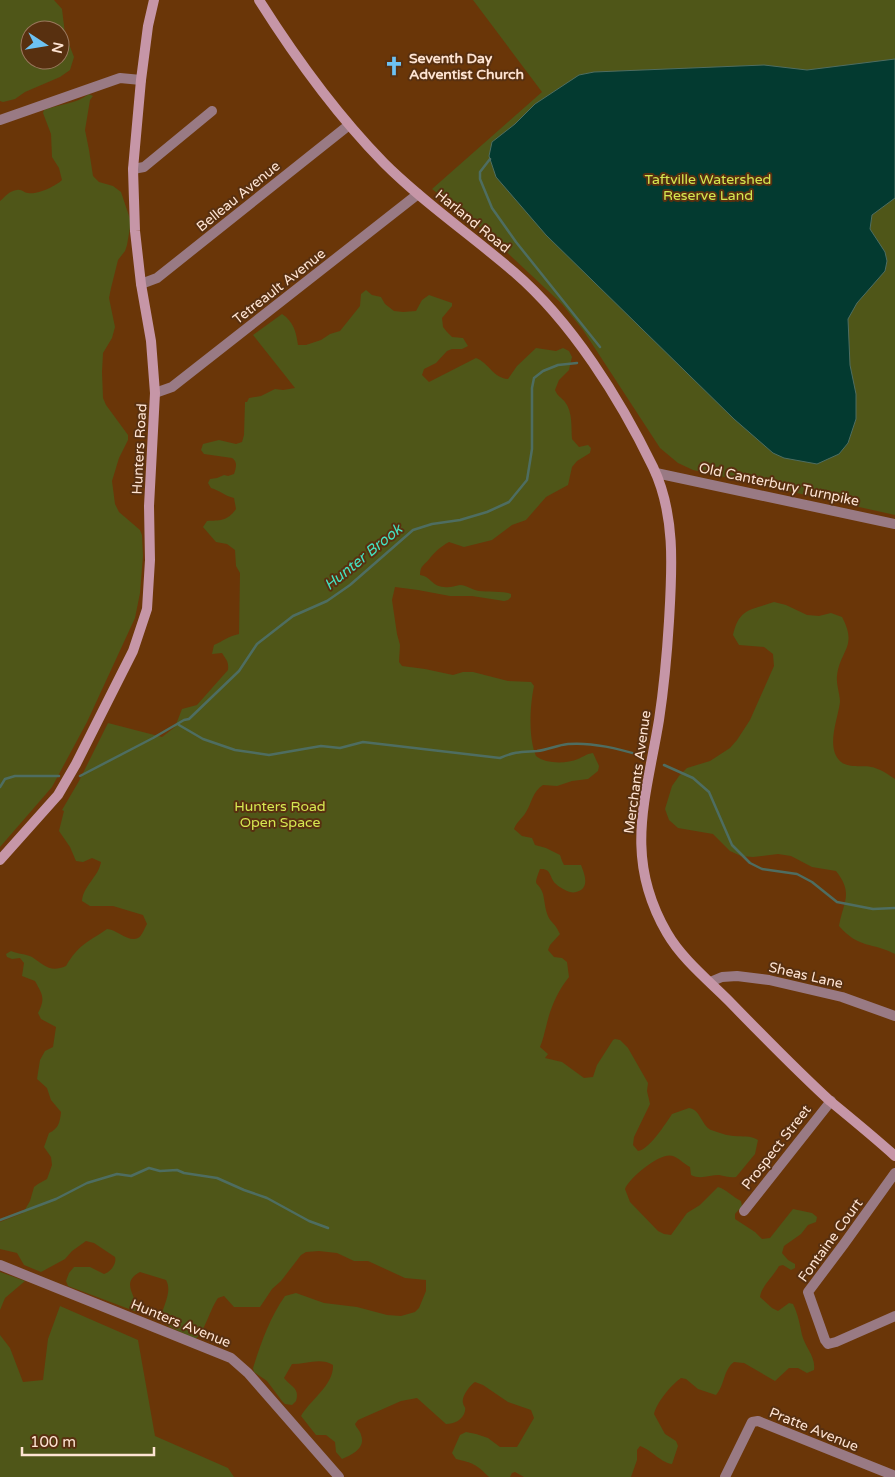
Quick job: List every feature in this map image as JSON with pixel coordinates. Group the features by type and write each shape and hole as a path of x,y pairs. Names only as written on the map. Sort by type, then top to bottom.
{"main road":[{"name":"Hunters Road","path":"0,860 58,795 74,768 133,651 147,610 150,560 149,506 155,393 151,341 141,284 135,231 133,168 141,80 148,26 154,0"},
{"name":"Harland Road","path":"258,0 349,125 384,163 418,194 516,273 548,304 574,335 606,384 636,431 656,473"},
{"name":"Merchants Avenue","path":"656,473 665,502 671,539 672,579 667,650 659,718 640,828 641,854 650,898 668,935 686,958 831,1101 895,1156"}],"street":[{"path":"0,120 120,78 141,80"},
{"path":"133,168 144,167 212,111"},
{"name":"Belleau Avenue","path":"141,284 157,278 349,125"},
{"name":"Tetreault Avenue","path":"155,393 172,387 418,194"},
{"name":"Old Canterbury Turnpike","path":"656,473 895,524"},
{"name":"Sheas Lane","path":"710,982 722,977 736,976 769,980 842,996 895,1016"},
{"name":"Prospect Street","path":"744,1211 831,1101"},
{"name":"Fontaine Court","path":"895,1173 808,1292 828,1344 895,1316"},
{"name":"Hunters Avenue","path":"0,1265 231,1358 248,1374 339,1477"},
{"name":"Pratte Avenue","path":"725,1477 752,1422 758,1420 895,1476"}],"green space":[{"path":"0,0 54,0 62,9 63,20 20,20 20,70 70,70 60,77 25,92 15,99 0,101"},
{"name":"Taftville Watershed Reserve Land","path":"473,0 895,0 895,515 693,470 678,463 660,448 583,330 562,304 482,229 432,189 542,92"},
{"path":"70,47 74,57 70,70"},
{"path":"89,94 93,96 90,100 85,130 93,176 99,182 113,186 121,192 131,222 127,245 118,260 109,298 115,327 112,338 103,353 102,372 103,398 128,435 128,440 119,458 112,481 115,504 119,512 140,530 142,535 143,556 140,593 135,618 87,722 52,787 0,847 0,201 14,191 36,193 62,180 59,168 52,157 51,134 43,113 44,110 73,102"},
{"name":"Hunters Road Open Space","path":"366,290 372,295 381,297 385,304 394,311 416,311 422,300 429,295 452,303 452,306 442,318 443,327 452,337 463,338 468,346 462,349 447,351 436,363 424,369 422,375 429,382 476,358 498,376 508,379 517,366 536,348 556,351 563,348 569,351 572,357 569,370 559,380 555,390 568,406 572,439 579,447 588,445 591,448 590,453 577,461 572,467 568,485 546,497 526,520 512,525 492,540 464,547 449,542 436,551 421,569 420,575 440,586 462,585 479,591 508,593 511,594 511,597 504,601 472,596 450,596 395,587 392,600 400,645 399,662 402,666 453,675 473,672 508,681 531,682 534,686 531,731 536,756 545,761 562,762 573,761 593,753 599,766 598,771 588,779 572,781 557,786 543,785 534,794 526,812 514,829 522,836 532,838 535,845 560,855 564,865 581,865 585,878 585,885 580,891 576,892 567,891 557,885 547,870 544,869 540,869 536,880 543,894 548,915 560,934 548,950 554,957 562,958 567,962 569,977 554,1001 540,1047 548,1054 545,1058 562,1062 584,1078 593,1077 597,1065 613,1040 620,1040 628,1048 648,1083 647,1091 650,1104 634,1137 633,1145 638,1151 652,1141 672,1114 689,1108 699,1115 705,1125 711,1130 758,1140 755,1154 736,1177 719,1175 694,1176 691,1175 690,1167 673,1156 668,1156 654,1161 632,1178 625,1189 630,1202 658,1231 671,1235 687,1213 700,1205 718,1187 741,1201 742,1206 735,1214 735,1219 762,1239 770,1238 793,1209 812,1213 817,1217 816,1222 808,1225 801,1234 784,1246 782,1253 795,1264 795,1268 791,1270 783,1265 779,1266 765,1285 760,1297 778,1311 789,1303 793,1304 798,1316 803,1339 812,1356 814,1370 807,1373 798,1368 789,1368 775,1381 744,1363 734,1362 730,1365 716,1395 698,1389 686,1379 681,1378 665,1394 654,1414 665,1434 676,1441 678,1446 672,1464 665,1462 640,1446 637,1450 637,1460 631,1477 524,1477 515,1472 510,1477 489,1477 474,1465 456,1459 452,1453 460,1435 466,1432 476,1434 488,1438 500,1447 517,1447 534,1418 531,1410 508,1402 483,1385 475,1382 468,1388 463,1398 464,1414 458,1421 452,1423 446,1424 417,1398 401,1401 358,1420 355,1424 361,1433 362,1444 354,1453 342,1459 336,1452 335,1442 326,1435 316,1435 301,1416 326,1386 330,1379 333,1365 324,1361 292,1364 284,1378 297,1393 296,1401 292,1405 285,1404 267,1381 254,1372 253,1368 266,1330 285,1296 296,1293 324,1303 357,1307 387,1315 401,1316 415,1312 419,1308 426,1291 426,1280 405,1278 368,1261 354,1261 337,1253 306,1252 301,1255 281,1281 272,1289 260,1307 234,1307 224,1296 218,1298 201,1332 195,1339 168,1326 161,1319 168,1294 166,1280 140,1272 134,1276 130,1285 137,1306 137,1312 68,1286 66,1281 74,1267 90,1267 104,1274 113,1267 115,1257 94,1243 86,1241 72,1251 65,1259 41,1272 24,1265 17,1253 0,1249 0,1222 23,1213 30,1201 34,1187 47,1179 52,1165 51,1157 44,1147 49,1133 55,1130 58,1125 61,1112 51,1100 47,1088 37,1079 40,1060 45,1051 53,1047 56,1027 41,1019 38,1013 42,1004 41,993 35,981 22,976 24,963 20,958 12,959 7,957 6,954 11,951 27,955 48,967 56,969 66,966 84,944 107,929 134,939 139,937 147,924 143,915 113,906 90,906 82,901 85,891 100,867 101,862 92,858 83,862 76,861 70,847 59,831 64,811 62,810 108,723 162,737 175,727 182,709 197,705 228,670 228,663 222,653 212,654 214,645 239,634 240,573 236,566 235,550 227,544 216,542 203,527 207,521 226,518 236,509 234,498 211,488 208,483 210,479 234,474 236,463 232,458 204,454 201,450 203,444 219,440 236,444 242,442 245,402 249,398 261,396 275,389 295,388 253,335 282,314 294,328 298,345 306,345 321,340 330,334 340,331 360,306 361,294"},
{"path":"774,602 786,605 807,615 819,616 831,613 842,617 847,627 847,648 837,676 840,702 834,733 834,749 836,756 845,764 875,768 895,779 895,954 859,942 839,926 846,892 845,886 836,871 812,867 791,856 778,854 753,857 741,856 730,851 713,834 678,828 669,820 665,809 672,786 679,776 687,768 710,761 730,748 750,720 774,666 773,654 764,647 739,645 733,635 739,620 747,611"},
{"path":"0,1272 25,1281 5,1298 0,1310"},
{"path":"60,1306 138,1340 155,1436 228,1468 234,1477 0,1477 0,1335 10,1348 23,1382 43,1380 48,1339"}],"water":[{"name":"Taftville Watershed Reserve Land","path":"895,59 895,198 872,215 870,229 885,252 887,261 885,271 857,303 848,319 850,365 856,394 856,419 848,443 839,454 817,464 784,458 773,453 734,419 546,235 496,177 489,156 492,142 515,124 535,104 579,75 594,72 764,65 807,70"}],"waterway":[{"name":"Hunter Brook","path":"490,159 480,172 480,179 492,208 516,242 600,347"},
{"name":"Hunter Brook","path":"80,776 189,719 239,671 257,644 293,616 327,601 350,585 413,530 432,524 460,520 487,512 509,502 527,480 532,449 532,388 534,378 543,371 558,365 577,363"},
{"path":"179,725 203,739 235,750 269,755 321,746 340,748 363,742 500,758 515,753 564,745 587,744 643,756"},
{"path":"664,765 693,778 709,792 732,845 750,863 762,869 797,874 812,882 837,902 873,909 895,908"},
{"name":"Hunter Brook","path":"0,787 5,779 15,776 59,776"},
{"path":"0,1220 56,1199 87,1183 117,1174 131,1176 149,1168 160,1171 177,1170 184,1173 217,1178 267,1198 309,1221 328,1228"}],"place":[{"name":"Seventh Day Adventist Church","path":"394,66"}]}
